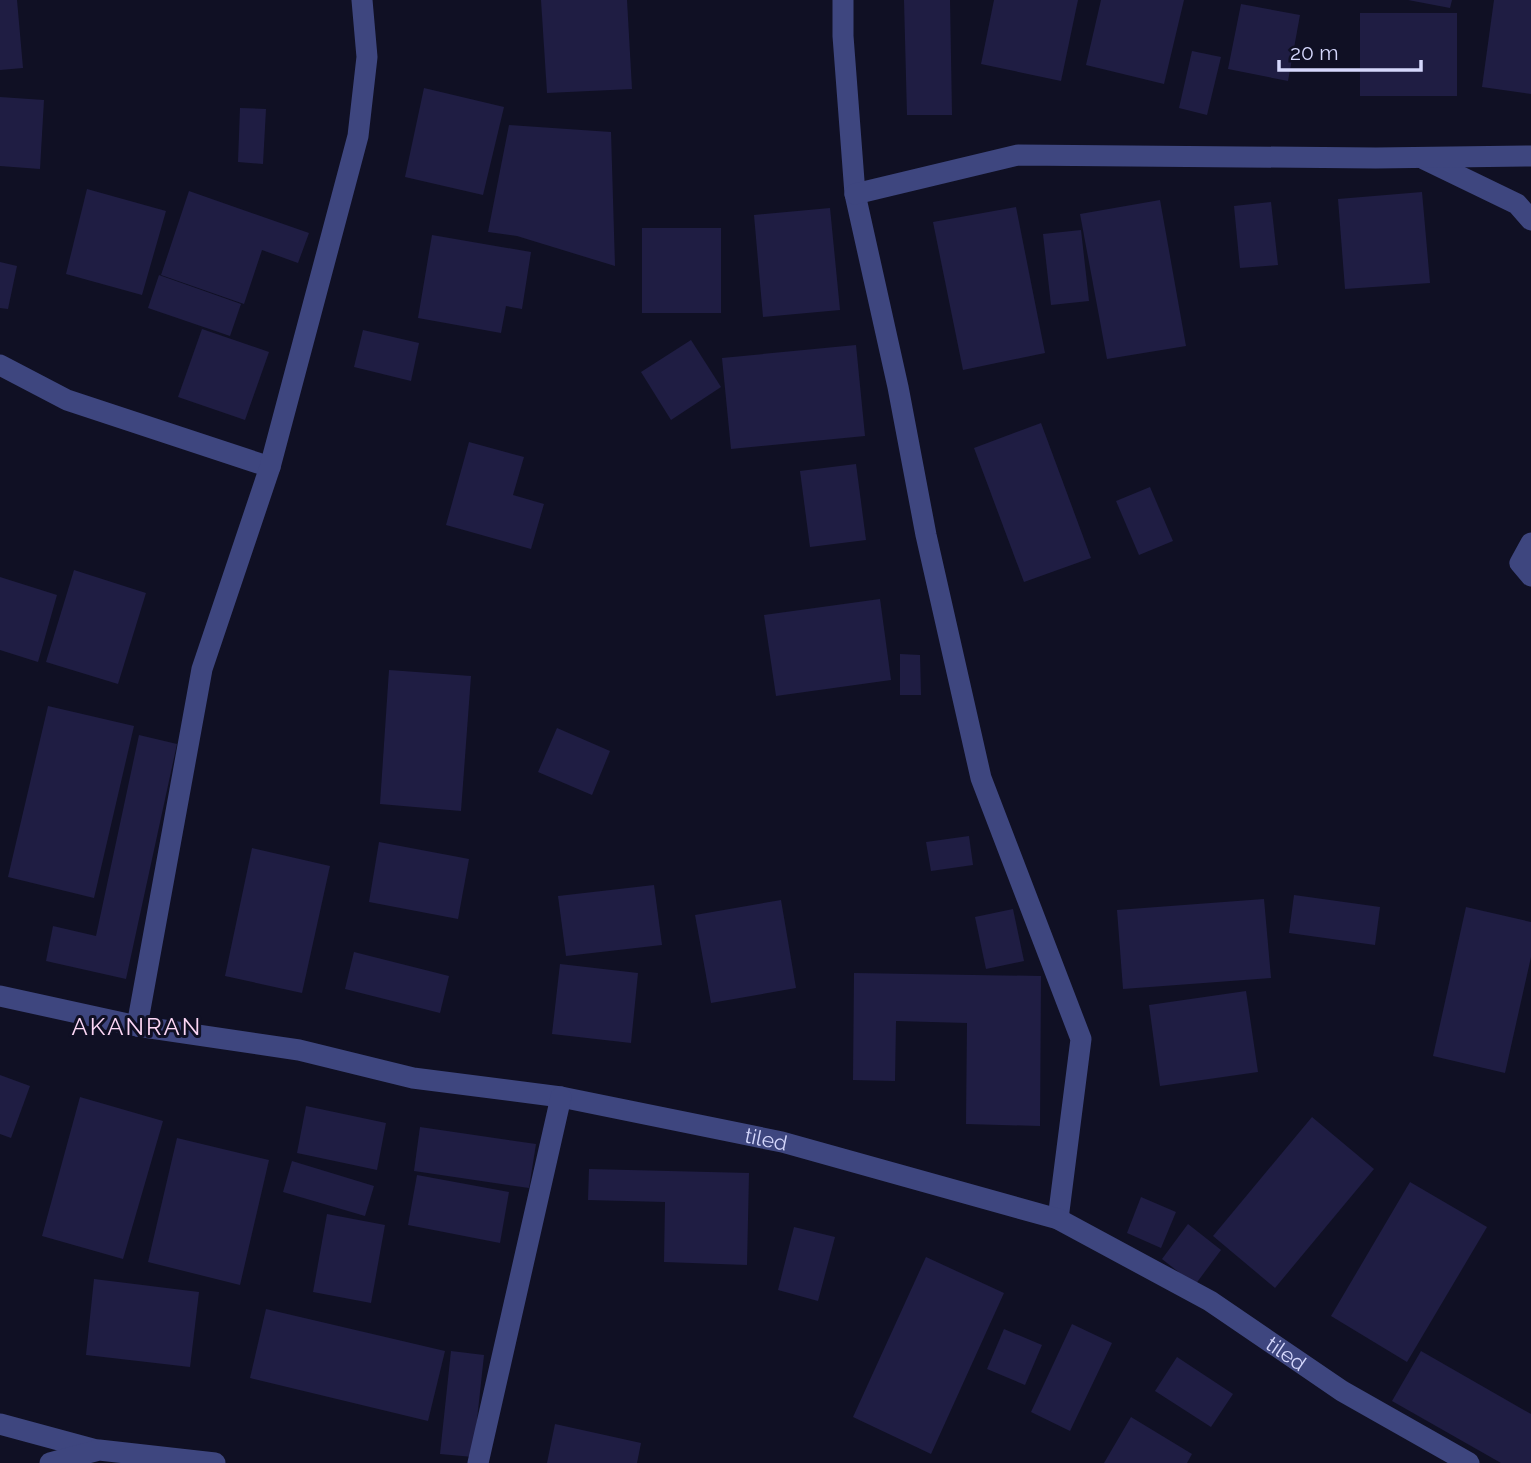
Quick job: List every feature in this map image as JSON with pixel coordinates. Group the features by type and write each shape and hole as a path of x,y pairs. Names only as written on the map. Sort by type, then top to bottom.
{"street":[{"path":"137,1026 202,669 270,467 358,136 367,57 362,0"},
{"path":"843,0 843,37 855,194 898,387 926,536 981,778 1081,1039 1058,1219"},
{"path":"855,194 1017,155 1531,156"},
{"path":"1420,157 1517,204 1531,220"},
{"path":"0,365 67,400 270,467"},
{"path":"1531,543 1520,563 1531,576"},
{"name":"tiled","path":"0,996 137,1026 299,1050 413,1078 561,1097 782,1142 1058,1219 1210,1301 1342,1391 1469,1463"},
{"path":"478,1463 561,1097"},
{"path":"0,1424 99,1450 215,1463"},
{"path":"50,1463 99,1450"}],"building":[{"path":"0,0 17,0 23,68 0,70"},
{"path":"541,0 627,0 632,89 547,93"},
{"path":"904,0 950,0 952,115 907,115"},
{"path":"994,0 1078,0 1061,81 981,64"},
{"path":"1101,0 1184,0 1164,84 1086,65"},
{"path":"1408,0 1452,0 1450,8"},
{"path":"1494,0 1531,0 1531,94 1482,87"},
{"path":"1241,4 1300,15 1288,81 1228,69"},
{"path":"1360,13 1457,13 1457,96 1360,96"},
{"path":"1192,51 1221,57 1207,115 1179,108"},
{"path":"424,88 504,107 483,195 405,177"},
{"path":"0,97 44,100 40,169 0,166"},
{"path":"240,108 266,109 263,164 238,162"},
{"path":"509,125 611,132 615,266 517,236 488,232"},
{"path":"87,189 166,211 142,295 66,274"},
{"path":"189,191 309,233 298,263 262,250 244,304 161,275"},
{"path":"1422,192 1430,283 1345,289 1338,199"},
{"path":"1160,200 1186,346 1107,359 1080,214"},
{"path":"1271,202 1278,265 1240,268 1234,206"},
{"path":"1016,207 1045,353 963,370 933,222"},
{"path":"830,208 840,310 763,317 754,215"},
{"path":"642,228 721,228 721,313 642,313"},
{"path":"1081,230 1089,301 1051,305 1043,234"},
{"path":"432,235 531,252 522,309 506,306 501,333 418,318"},
{"path":"0,262 17,266 8,309 0,308"},
{"path":"159,275 241,304 230,336 148,308"},
{"path":"202,329 269,352 245,420 178,397"},
{"path":"363,330 419,343 411,381 354,367"},
{"path":"691,340 721,387 671,420 641,372"},
{"path":"856,345 865,436 731,449 722,358"},
{"path":"1041,423 1091,558 1024,582 974,448"},
{"path":"469,442 524,457 513,495 544,504 531,549 446,525"},
{"path":"856,464 866,540 810,547 800,471"},
{"path":"1150,487 1173,541 1139,555 1116,501"},
{"path":"74,570 146,593 118,684 46,662"},
{"path":"0,577 57,595 38,662 0,650"},
{"path":"880,599 891,680 776,696 764,615"},
{"path":"900,654 920,655 921,695 900,695"},
{"path":"389,670 471,676 461,811 380,804"},
{"path":"48,706 134,726 94,898 8,877"},
{"path":"557,728 610,751 592,795 538,772"},
{"path":"139,735 177,744 126,979 46,961 53,926 96,936"},
{"path":"969,836 973,865 931,871 926,842"},
{"path":"379,842 469,859 458,919 369,902"},
{"path":"252,848 330,866 302,993 225,976"},
{"path":"654,885 662,945 566,956 558,896"},
{"path":"1294,895 1380,907 1375,945 1289,933"},
{"path":"1264,899 1271,978 1123,989 1117,910"},
{"path":"781,900 796,988 711,1003 695,915"},
{"path":"1466,907 1531,922 1531,957 1505,1073 1433,1056"},
{"path":"1013,909 1024,961 986,969 975,917"},
{"path":"354,952 449,976 440,1013 345,989"},
{"path":"560,964 638,973 631,1043 552,1034"},
{"path":"854,973 1041,976 1040,1126 966,1124 967,1023 896,1021 895,1081 853,1080"},
{"path":"1246,991 1258,1072 1160,1086 1149,1005"},
{"path":"0,1075 30,1086 11,1138 0,1134"},
{"path":"80,1097 163,1121 123,1259 42,1236"},
{"path":"306,1106 386,1123 377,1170 297,1153"},
{"path":"1312,1117 1374,1169 1275,1288 1213,1236"},
{"path":"420,1127 536,1144 529,1188 414,1171"},
{"path":"177,1138 269,1160 240,1285 148,1262"},
{"path":"292,1161 374,1186 365,1216 283,1192"},
{"path":"589,1169 749,1173 747,1265 664,1262 665,1202 588,1200"},
{"path":"417,1175 509,1192 500,1243 408,1225"},
{"path":"1410,1182 1487,1227 1407,1362 1331,1316"},
{"path":"1141,1197 1176,1212 1161,1248 1127,1233"},
{"path":"327,1214 385,1225 371,1303 313,1292"},
{"path":"1188,1224 1221,1250 1195,1285 1162,1259"},
{"path":"794,1227 835,1237 818,1301 778,1290"},
{"path":"926,1257 1004,1293 931,1454 853,1417"},
{"path":"94,1279 199,1292 190,1367 86,1355"},
{"path":"266,1309 445,1351 428,1421 250,1378"},
{"path":"1072,1324 1112,1343 1070,1431 1031,1412"},
{"path":"1004,1329 1042,1345 1025,1385 987,1369"},
{"path":"451,1351 484,1355 473,1457 440,1454"},
{"path":"1421,1351 1531,1414 1531,1463 1501,1463 1392,1401"},
{"path":"1177,1357 1233,1394 1211,1427 1155,1391"},
{"path":"1131,1417 1192,1454 1187,1463 1104,1463"},
{"path":"555,1424 641,1443 637,1463 547,1463"}],"district":[{"name":"AKANRAN","path":"137,1026"}]}
